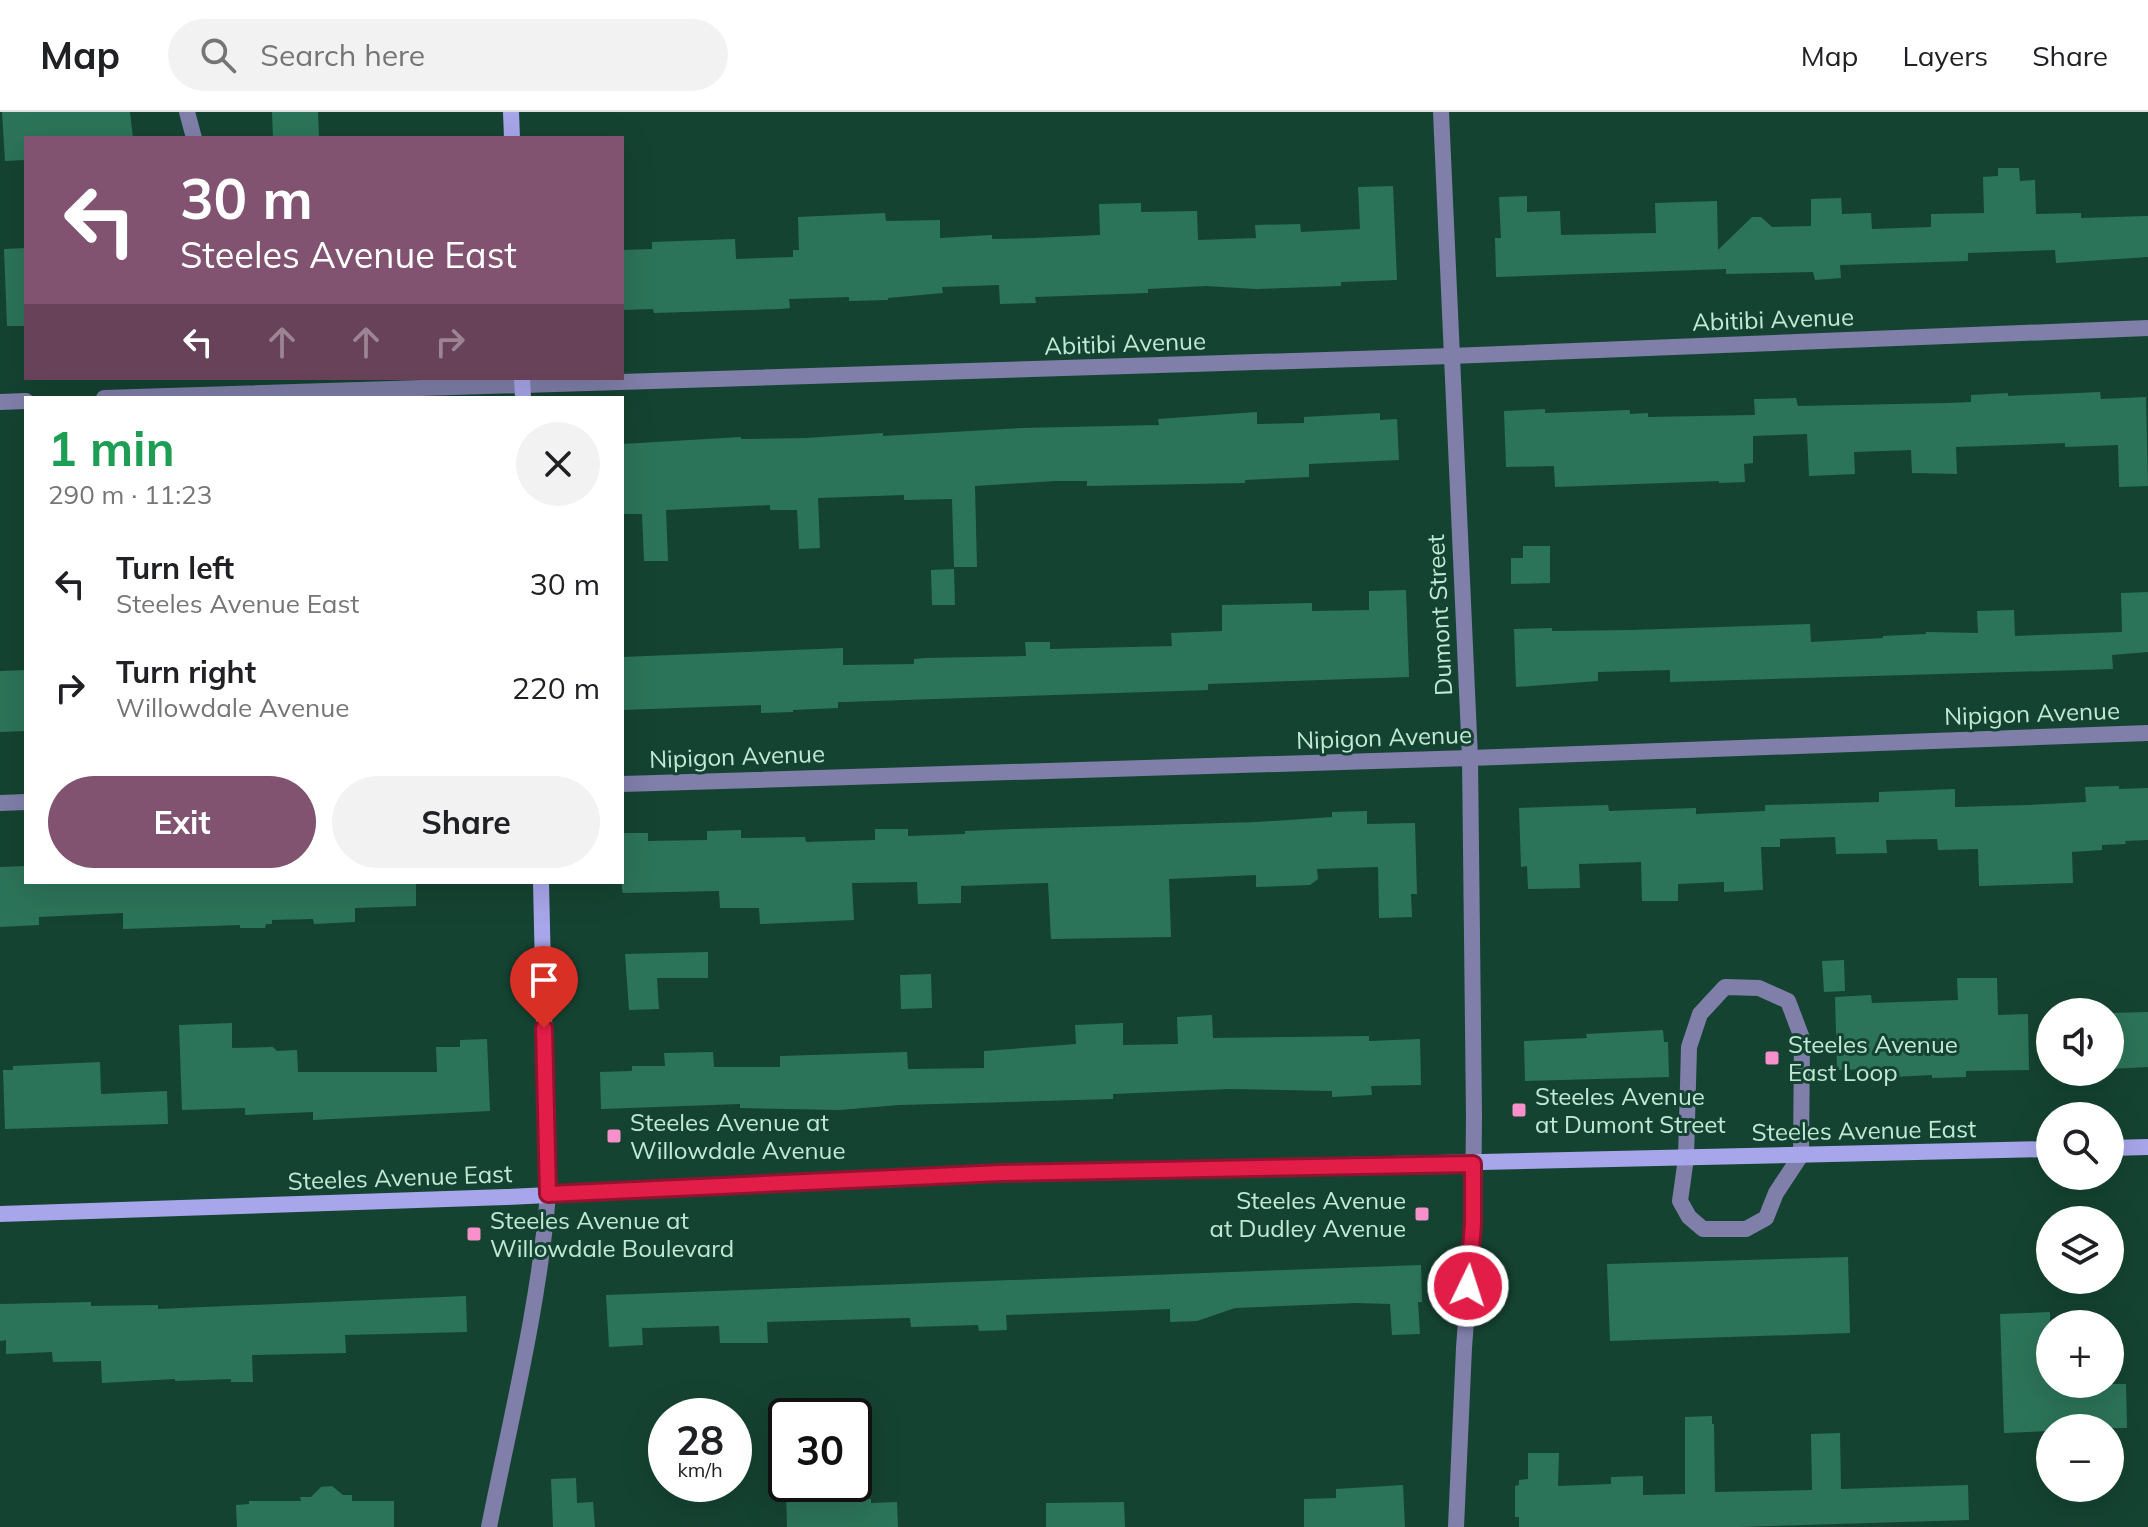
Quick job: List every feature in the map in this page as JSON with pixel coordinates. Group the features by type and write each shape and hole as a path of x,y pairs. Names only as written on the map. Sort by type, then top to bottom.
{"main road":[{"path":"511,112 512,136"},
{"path":"541,884 548,1194"},
{"path":"2124,1148 2148,1147"},
{"name":"Steeles Avenue East","path":"0,1214 548,1194 1001,1173 2036,1149"}],"street":[{"path":"187,112 193,136"},
{"name":"Dumont Street","path":"1441,112 1470,758 1473,1224 1456,1527"},
{"name":"Abitibi Avenue","path":"124,396 222,386 522,387 1451,356 2148,328"},
{"path":"0,402 24,401"},
{"name":"Nipigon Avenue","path":"624,784 2148,733"},
{"path":"0,803 24,802"},
{"path":"1725,987 1759,988 1788,1001 1802,1038 1801,1155 1776,1193 1766,1218 1746,1229 1703,1229 1689,1217 1680,1201 1686,1158 1689,1047 1700,1014 1725,987"},
{"path":"489,1527 544,1239 548,1194"}],"building":[{"path":"2,112 130,112 133,136 24,136 24,160 5,161"},
{"path":"272,112 318,112 319,136 273,136"},
{"path":"1998,168 2019,168 2020,181 2035,180 2036,214 2081,213 2081,218 2148,216 2148,257 2056,263 2055,250 1968,253 1968,261 1840,265 1841,278 1815,280 1813,272 1726,274 1726,269 1496,277 1495,238 1501,238 1499,197 1527,196 1527,212 1560,211 1561,235 1656,233 1655,203 1717,201 1718,250 1752,217 1761,217 1772,227 1811,226 1811,199 1841,198 1842,214 1871,213 1872,229 1931,227 1931,214 1984,213 1983,177 1998,176"},
{"path":"1393,186 1397,280 1341,282 1341,286 1148,289 1148,293 1035,297 1036,303 1000,304 999,285 942,287 943,293 888,300 849,301 849,297 789,299 790,308 780,309 654,313 653,309 624,310 624,250 652,249 652,242 735,239 736,259 793,257 793,250 799,250 798,217 885,213 886,221 940,220 940,238 992,235 992,239 1034,238 1100,235 1099,204 1141,203 1141,212 1197,211 1198,240 1256,238 1255,225 1300,224 1301,232 1360,229 1358,187"},
{"path":"24,248 24,326 7,326 4,249"},
{"path":"2100,392 2101,399 2146,397 2148,486 2119,487 2118,445 2065,447 2065,443 1956,447 1957,474 1912,473 1911,450 1854,452 1855,474 1809,476 1807,434 1753,436 1753,463 1744,464 1745,482 1555,487 1554,466 1506,467 1504,411 1630,410 1630,414 1648,413 1648,417 1755,415 1754,399 1796,398 1798,406 1948,403 1971,402 1971,395"},
{"path":"1257,412 1257,424 1304,423 1304,417 1380,413 1380,420 1397,419 1399,460 1309,464 1309,477 1245,480 1245,483 1087,486 1087,481 1056,481 975,486 977,567 954,567 952,499 904,500 904,495 818,498 820,548 799,549 797,510 770,510 770,505 666,510 668,561 644,561 642,514 624,514 624,444 741,437 806,438 883,433 883,436 1022,428 1159,425 1158,419"},
{"path":"1523,546 1550,546 1550,583 1511,584 1511,558 1523,558"},
{"path":"954,569 955,605 932,605 931,570"},
{"path":"1406,590 1409,677 1208,684 1208,690 838,702 838,708 793,712 761,713 761,705 624,710 624,657 843,648 843,665 914,664 914,659 925,658 1026,656 1025,642 1050,642 1050,649 1172,646 1171,633 1222,631 1222,605 1312,603 1312,611 1369,610 1369,591"},
{"path":"2148,592 2148,652 2112,655 2113,669 1670,682 1670,670 1598,672 1598,681 1516,687 1514,629 1632,630 1810,624 1811,642 1926,632 1978,633 1977,611 2014,610 2015,636 2122,632 2121,593"},
{"path":"24,670 24,731 0,732 0,671"},
{"path":"2119,786 2119,789 2148,788 2148,840 2102,845 2102,850 2072,852 2073,883 1979,886 1978,849 1938,850 1937,839 1886,840 1887,853 1836,854 1835,837 1780,839 1780,847 1761,847 1763,890 1724,892 1724,882 1678,884 1678,901 1642,901 1641,862 1579,864 1580,888 1528,889 1527,866 1521,867 1519,808 1608,805 1609,811 1696,808 1696,814 1765,811 1765,805 1879,802 1879,792 1955,789 1955,807 2028,805 2086,802 2085,787"},
{"path":"1367,811 1367,824 1415,823 1417,894 1411,894 1412,917 1379,918 1378,867 1317,869 1318,879 1310,885 1256,887 1256,875 1169,879 1171,937 1051,939 1048,883 961,886 961,903 918,904 917,882 852,883 854,920 760,924 759,908 720,908 719,891 623,893 622,890 624,833 648,833 648,841 707,840 707,831 741,830 741,838 805,837 806,842 875,840 875,829 908,829 908,836 965,834 965,831 1257,822 1332,817 1332,812"},
{"path":"24,866 24,884 416,884 416,906 355,908 355,922 314,924 313,919 272,920 272,924 266,924 265,928 240,928 240,925 123,929 123,913 39,917 39,925 0,927 0,867"},
{"path":"708,952 708,978 657,978 659,1009 629,1010 625,954"},
{"path":"1844,960 1845,991 1824,992 1822,961"},
{"path":"931,974 932,1008 901,1009 900,975"},
{"path":"1957,978 1997,978 1998,1015 2028,1014 2029,1070 1966,1071 1966,1077 1932,1078 1932,1075 1893,1077 1893,1074 1876,1074 1876,1069 1837,1070 1835,997 1871,995 1872,1003 1958,1000"},
{"path":"2148,1012 2148,1067 2124,1068 2124,1013"},
{"path":"1212,1015 1213,1038 1369,1036 1369,1041 1420,1039 1421,1085 1371,1086 1372,1095 1332,1097 1332,1091 1229,1089 1113,1094 1113,1099 899,1105 839,1110 740,1108 740,1104 601,1109 600,1072 632,1071 632,1066 665,1066 664,1053 713,1052 714,1067 780,1067 780,1056 907,1052 908,1069 984,1068 984,1051 1076,1044 1075,1025 1123,1023 1123,1045 1178,1044 1177,1017"},
{"path":"232,1023 232,1048 297,1050 298,1072 437,1072 436,1047 460,1047 460,1040 487,1039 490,1111 313,1120 313,1112 245,1115 245,1108 182,1110 179,1025"},
{"path":"1663,1030 1664,1042 1668,1042 1669,1077 1525,1081 1524,1041"},
{"path":"100,1062 101,1094 167,1091 168,1124 5,1129 3,1070 13,1070 13,1066"},
{"path":"1848,1257 1850,1333 1610,1341 1607,1264"},
{"path":"1421,1265 1422,1302 1418,1302 1420,1334 1392,1335 1390,1304 1356,1303 1235,1308 1197,1321 1170,1322 1170,1309 1006,1315 1007,1330 979,1331 978,1325 911,1327 910,1318 767,1322 768,1343 720,1343 719,1326 642,1328 643,1345 609,1347 606,1295"},
{"path":"466,1296 467,1332 345,1335 346,1353 252,1355 253,1382 175,1379 102,1383 101,1361 53,1362 52,1352 6,1354 6,1340 0,1341 0,1304 91,1302 91,1306 158,1305 158,1309"},
{"path":"2036,1313 2036,1398 2124,1398 2126,1384 2127,1428 2124,1428 2124,1414 2036,1414 2036,1432 2004,1433 2000,1314"},
{"path":"1712,1416 1715,1492 1812,1490 1811,1434 1840,1433 1841,1489 1968,1485 1969,1520 1740,1527 1519,1527 1519,1517 1515,1517 1515,1486 1519,1485 1519,1480 1528,1479 1528,1453 1559,1453 1558,1486 1611,1484 1611,1477 1643,1476 1643,1495 1685,1494 1685,1417"},
{"path":"576,1478 577,1503 593,1502 595,1527 553,1527 551,1479"},
{"path":"1403,1485 1405,1527 1304,1527 1304,1499 1336,1498 1336,1489"},
{"path":"332,1486 343,1495 352,1495 352,1501 394,1501 394,1527 237,1527 236,1505 249,1504 249,1501 301,1501 300,1497 311,1497 321,1487"},
{"path":"786,1502 897,1502 898,1527 787,1527"},
{"path":"1124,1502 1125,1527 1046,1527 1046,1503"}],"place":[{"name":"Steeles Avenue East Loop","path":"1772,1058"},
{"name":"Steeles Avenue at Dumont Street","path":"1519,1110"},
{"name":"Steeles Avenue at Willowdale Avenue","path":"614,1136"},
{"name":"Steeles Avenue at Dudley Avenue","path":"1422,1214"},
{"name":"Steeles Avenue at Willowdale Boulevard","path":"474,1234"}],"route":[{"path":"544,1028 548,1194 1001,1173 1473,1164 1473,1224 1468,1286"}]}
